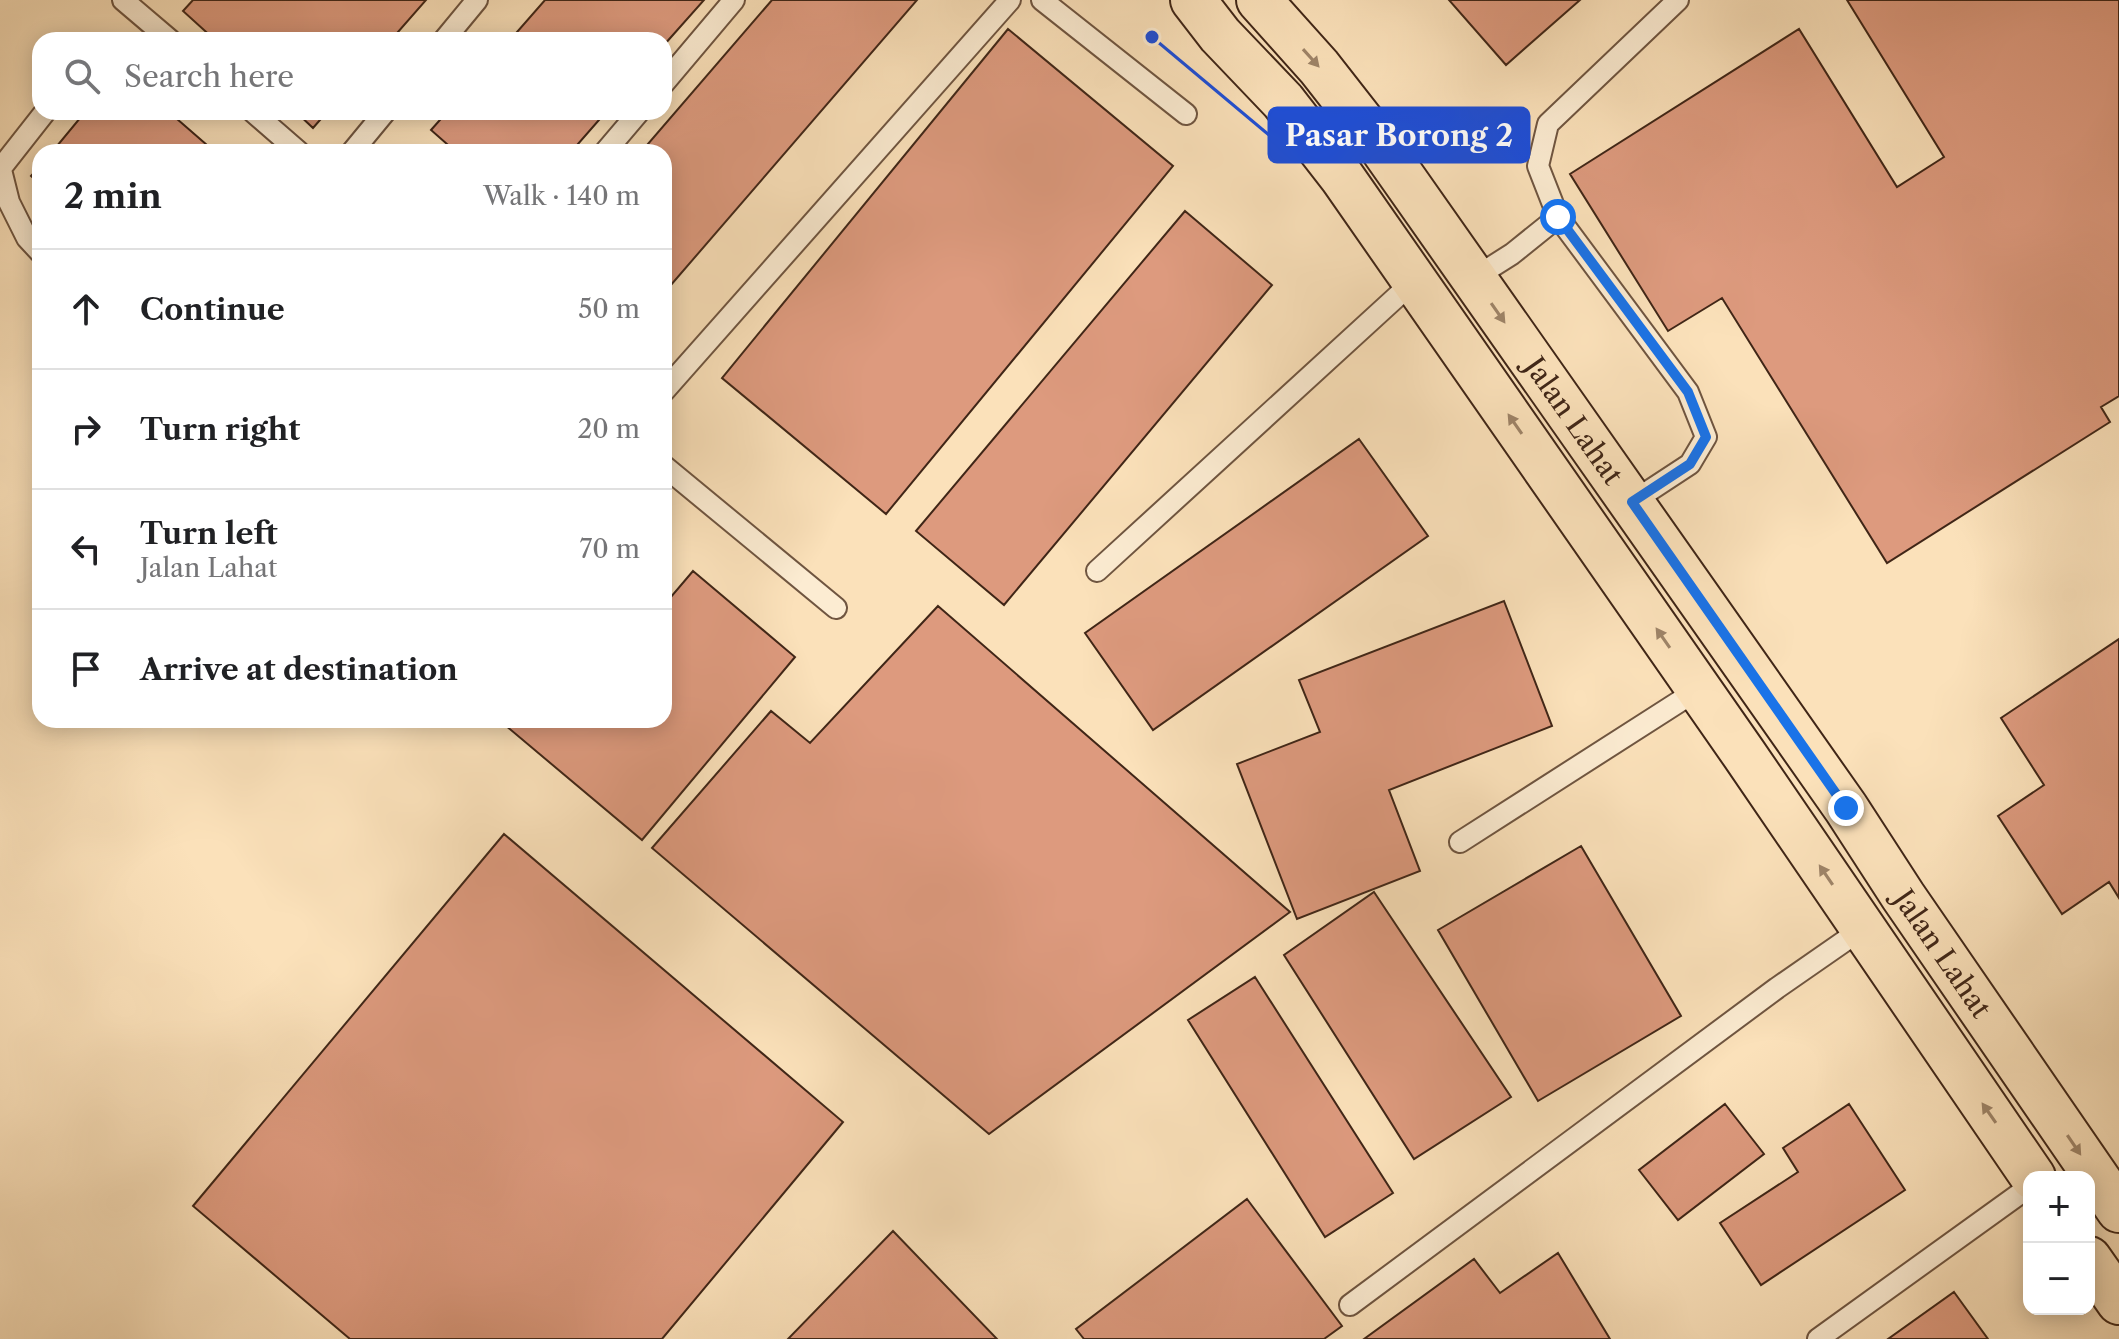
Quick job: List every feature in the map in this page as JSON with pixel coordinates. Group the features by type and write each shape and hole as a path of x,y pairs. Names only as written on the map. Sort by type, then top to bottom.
{"main road":[{"path":"1178,0 1220,35"},
{"path":"1193,0 1220,35 1283,101 1342,177 1699,689 2029,1171"},
{"name":"Jalan Lahat","path":"1259,0 1319,67 1380,145 1846,808 2119,1210"},
{"path":"2095,1268 2119,1302"}],"lane":[{"path":"123,0 161,32"},
{"path":"451,32 477,0"},
{"path":"672,74 734,0"},
{"path":"672,382 1010,0"},
{"path":"1042,0 1186,114"},
{"path":"1632,502 1690,464 1706,437 1688,392 1558,217 1538,166 1548,124 1678,0"},
{"path":"32,243 9,202 1,167 39,120"},
{"path":"262,120 290,144"},
{"path":"359,144 378,120"},
{"path":"612,144 632,120"},
{"path":"1474,278 1512,254 1558,217"},
{"path":"1097,571 1414,281"},
{"path":"672,473 836,608"},
{"path":"1460,842 1699,689"},
{"path":"1350,1305 1777,988 1862,929"},
{"path":"1818,1339 2023,1191"}],"building":[{"path":"193,0 426,0 398,32 206,32 183,11"},
{"path":"545,0 704,0 672,36 672,32 517,32"},
{"path":"772,0 917,0 672,284 672,144 648,144 669,120 672,120 672,116"},
{"path":"1449,0 1580,0 1506,65"},
{"path":"1847,0 2119,0 2119,396 2101,407 2110,422 1887,563 1722,298 1668,331 1570,174 1799,29 1897,187 1944,157"},
{"path":"1008,29 1173,166 886,514 722,378"},
{"path":"78,120 178,120 206,144 59,144"},
{"path":"304,120 320,120 313,128"},
{"path":"440,120 599,120 578,144 447,144 431,130"},
{"path":"1185,211 1272,285 1004,605 916,531"},
{"path":"1359,439 1428,536 1153,730 1085,633"},
{"path":"693,571 795,657 642,840 509,728 672,728 672,596"},
{"path":"1504,601 1552,726 1389,790 1420,871 1297,919 1237,764 1320,732 1299,680"},
{"path":"938,606 1290,912 989,1134 652,848 771,711 810,743"},
{"path":"2119,639 2119,898 2109,882 2062,914 1998,816 2044,785 2001,718"},
{"path":"504,834 843,1122 662,1339 350,1339 193,1206"},
{"path":"1581,846 1681,1016 1538,1101 1438,930"},
{"path":"1374,892 1511,1097 1414,1159 1284,955"},
{"path":"1255,977 1393,1193 1325,1237 1188,1020"},
{"path":"1725,1104 1764,1154 1678,1220 1639,1170"},
{"path":"1849,1104 1905,1190 1761,1285 1720,1223 1798,1172 1783,1148"},
{"path":"1247,1199 1342,1326 1324,1339 1084,1339 1076,1329"},
{"path":"893,1231 997,1339 788,1339"},
{"path":"1558,1253 1610,1339 1364,1339 1474,1259 1500,1293"},
{"path":"1954,1292 1988,1339 1888,1339"}],"place":[{"name":"Pasar Borong 2","path":"1152,37"}],"route":[{"path":"1558,217 1688,392 1706,437 1690,464 1632,502 1846,808"}]}
